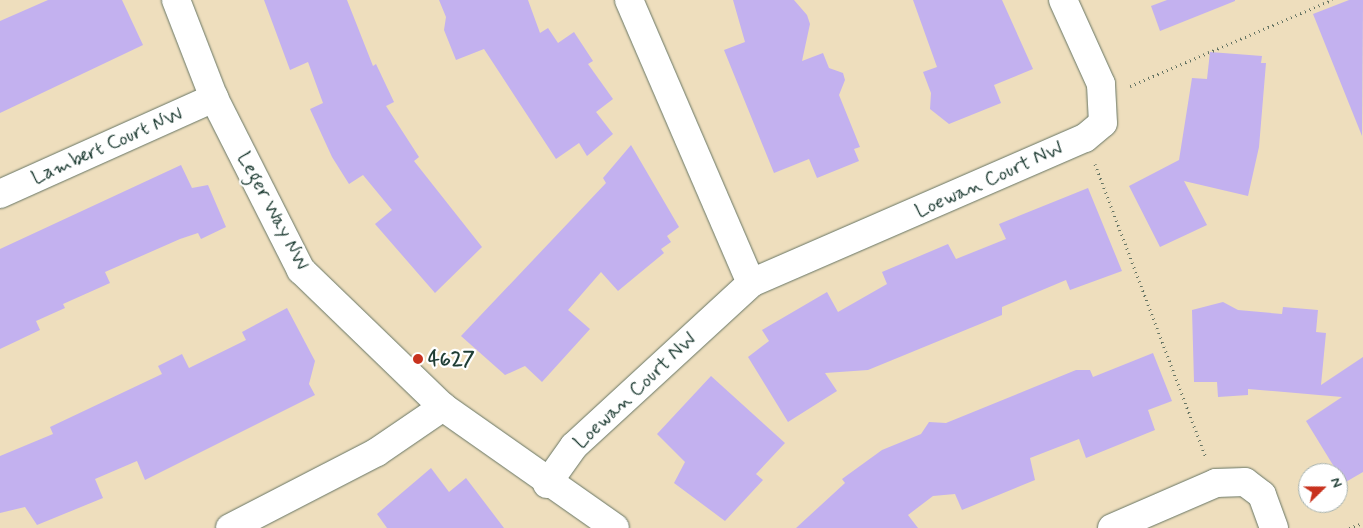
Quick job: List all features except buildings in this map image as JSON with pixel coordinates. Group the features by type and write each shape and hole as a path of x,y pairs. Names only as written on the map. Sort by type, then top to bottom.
{"street":[{"name":"Leger Way NW","path":"176,0 214,98 301,270 443,407 547,484 615,528"},
{"path":"629,0 751,283"},
{"name":"Loewan Court NW","path":"547,484 574,446 751,283 1085,138 1103,123 1101,84 1063,0"},
{"name":"Lambert Court NW","path":"0,194 214,98"},
{"path":"230,528 377,452 443,407"},
{"path":"1112,528 1216,483 1245,482 1262,495 1274,528"}],"path":[{"path":"1102,98 1332,0"},
{"path":"1085,138 1216,483"},
{"path":"1350,528 1363,522"}],"place":[{"name":"4627","path":"418,359"}]}
